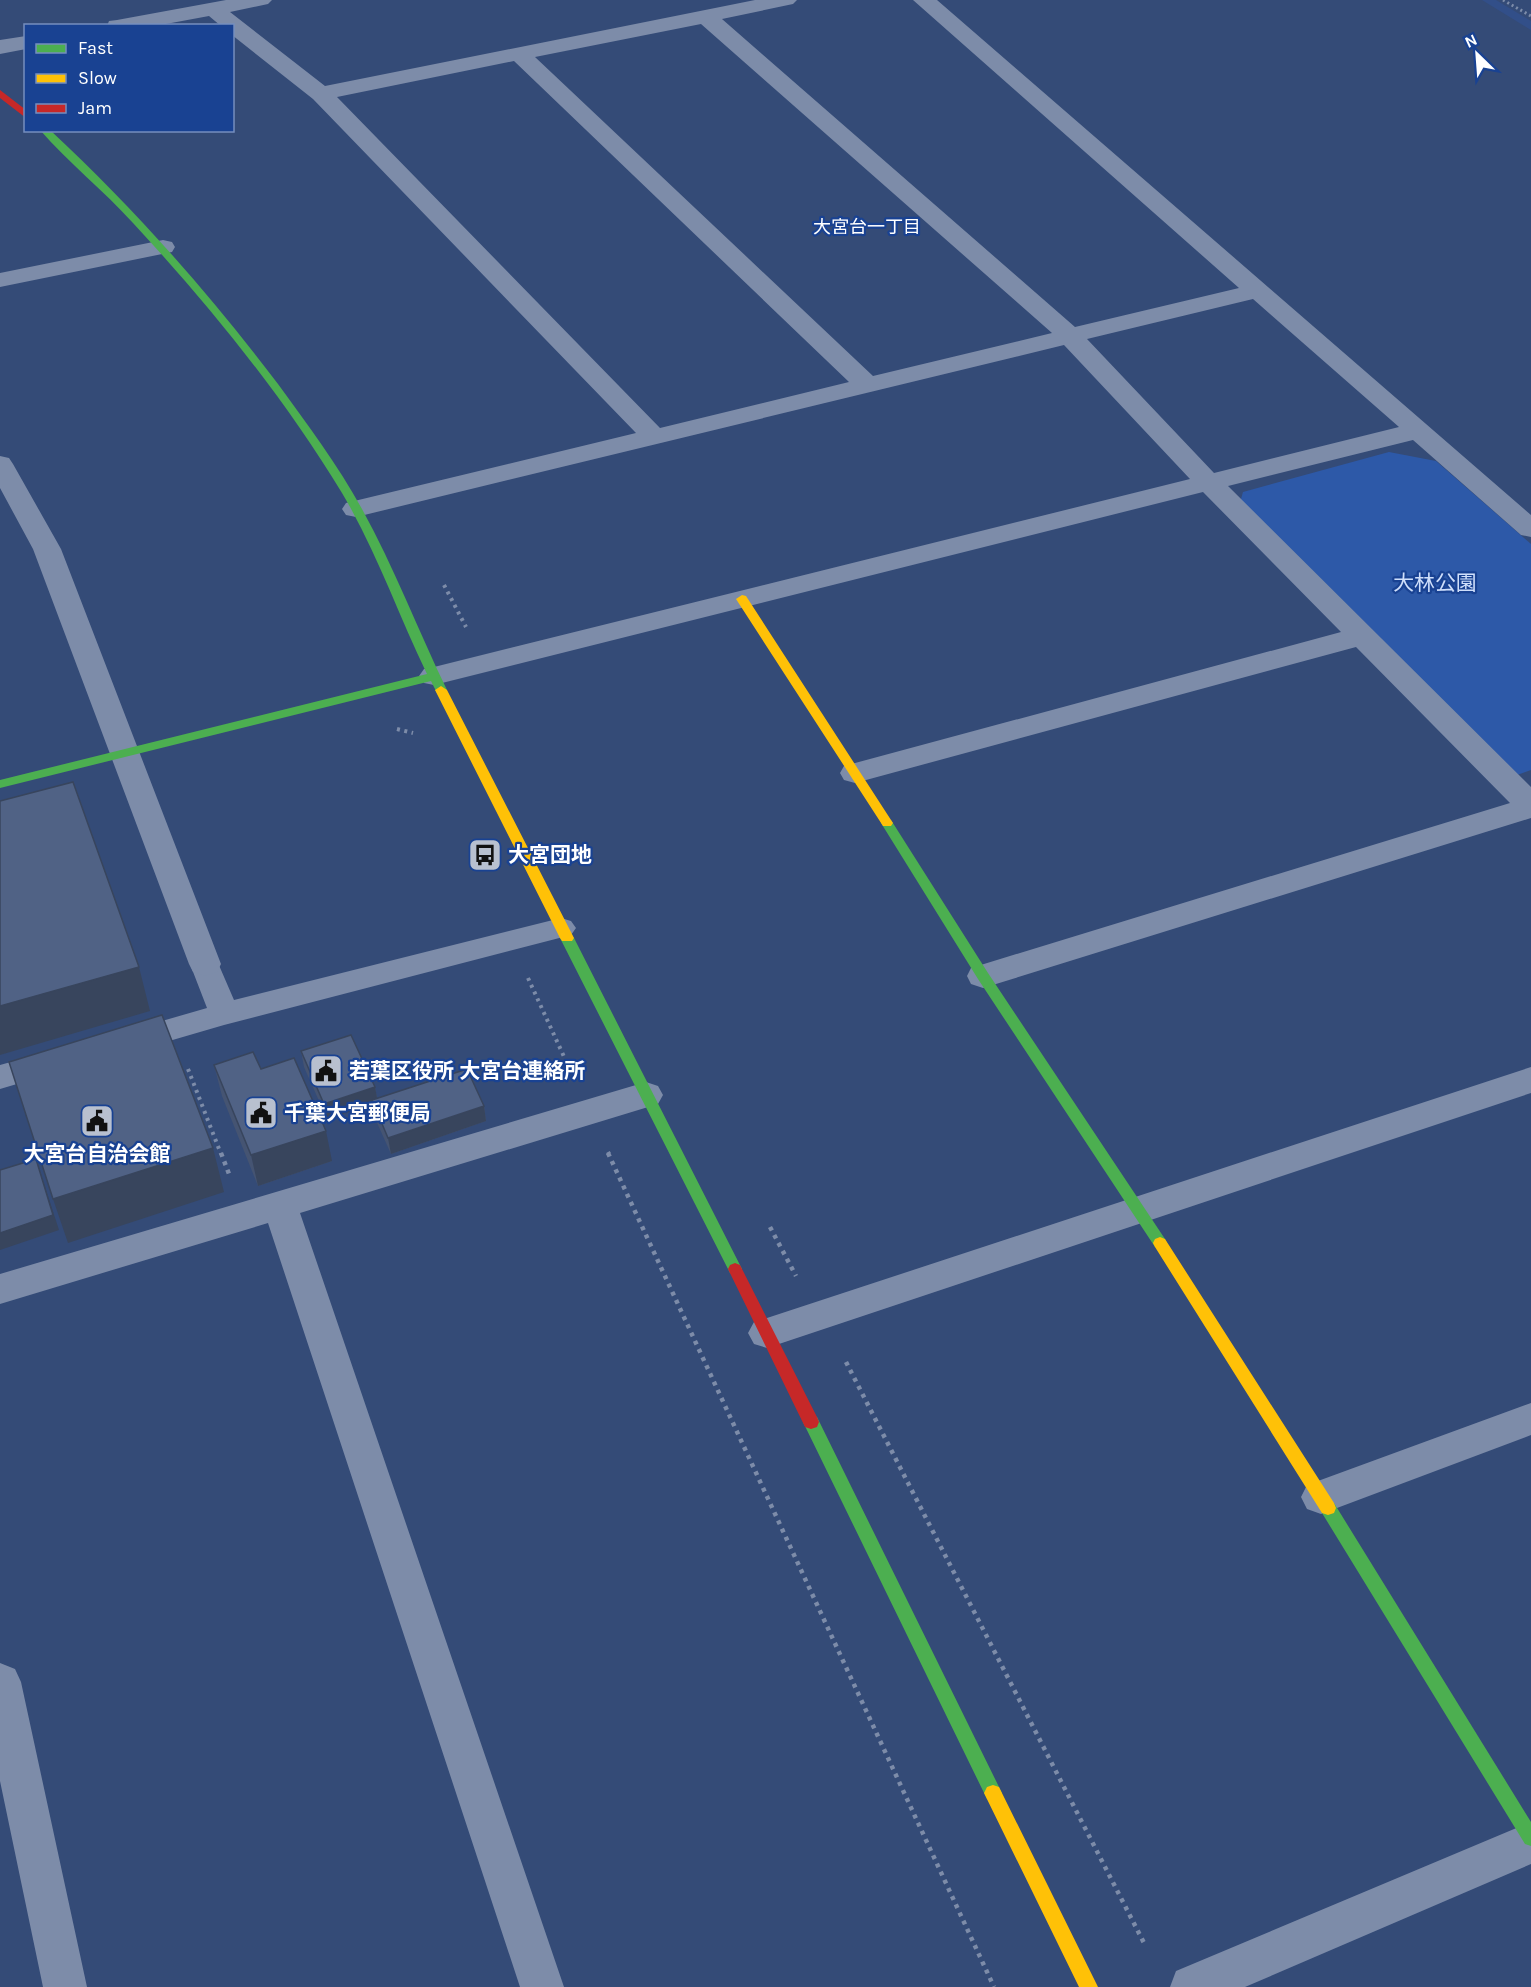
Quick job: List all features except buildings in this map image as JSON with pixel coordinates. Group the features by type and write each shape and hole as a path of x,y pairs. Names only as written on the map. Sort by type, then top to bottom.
{"street":[{"path":"128,24 261,0"},
{"path":"321,94 786,0"},
{"path":"924,0 1531,529"},
{"path":"212,8 232,24"},
{"path":"705,16 1070,336 1209,483 1531,806 982,976"},
{"path":"234,25 321,94 654,437"},
{"path":"0,47 24,42"},
{"path":"519,54 867,385"},
{"path":"0,93 24,113"},
{"path":"46,132 83,165 163,247 226,321 300,422 356,509 434,676 767,1333 1089,1987"},
{"path":"0,280 163,247"},
{"path":"356,509 1256,291"},
{"path":"0,784 1416,431"},
{"path":"0,464 47,549 205,964"},
{"path":"742,600 855,773 982,976 1139,1210 1321,1497 1531,1838"},
{"path":"855,773 1361,636"},
{"path":"767,1333 1531,1080"},
{"path":"0,1289 646,1095"},
{"path":"262,1210 542,1987"},
{"path":"1321,1497 1531,1419"},
{"path":"0,1682 65,1987"},
{"path":"1192,1987 1531,1843"}],"lane":[{"path":"0,1077 224,1014 561,928"},
{"path":"205,964 224,1014"}],"path":[{"path":"1503,0 1531,16"},
{"path":"528,978 575,1081"},
{"path":"173,1029 262,1210"},
{"path":"605,1145 994,1987"},
{"path":"846,1362 1144,1943"}],"green space":[{"name":"大林公園","path":"1389,452 1436,461 1531,544 1531,770 1509,778 1239,506 1243,492"}],"waterway":[{"path":"1488,0 1531,26"}],"traffic: fast":[{"path":"46,132 136,220 192,283 220,316 305,429 356,508 441,690"},
{"path":"0,784 434,676"},
{"path":"887,823 983,976 1160,1243"},
{"path":"567,938 735,1269"},
{"path":"811,1422 993,1793"},
{"path":"1328,1508 1531,1838"}],"traffic: slow":[{"path":"742,599 887,823"},
{"path":"441,690 567,938"},
{"path":"1160,1243 1328,1508"},
{"path":"993,1793 1089,1987"}],"traffic: jam":[{"path":"0,93 24,113"},
{"path":"735,1269 811,1422"}],"place":[{"name":"大宮団地","path":"485,855"},
{"name":"若葉区役所 大宮台連絡所","path":"326,1071"},
{"name":"千葉大宮郵便局","path":"261,1113"},
{"name":"大宮台自治会館","path":"97,1121"}],"district":[{"name":"大宮台一丁目","path":"867,227"}]}
